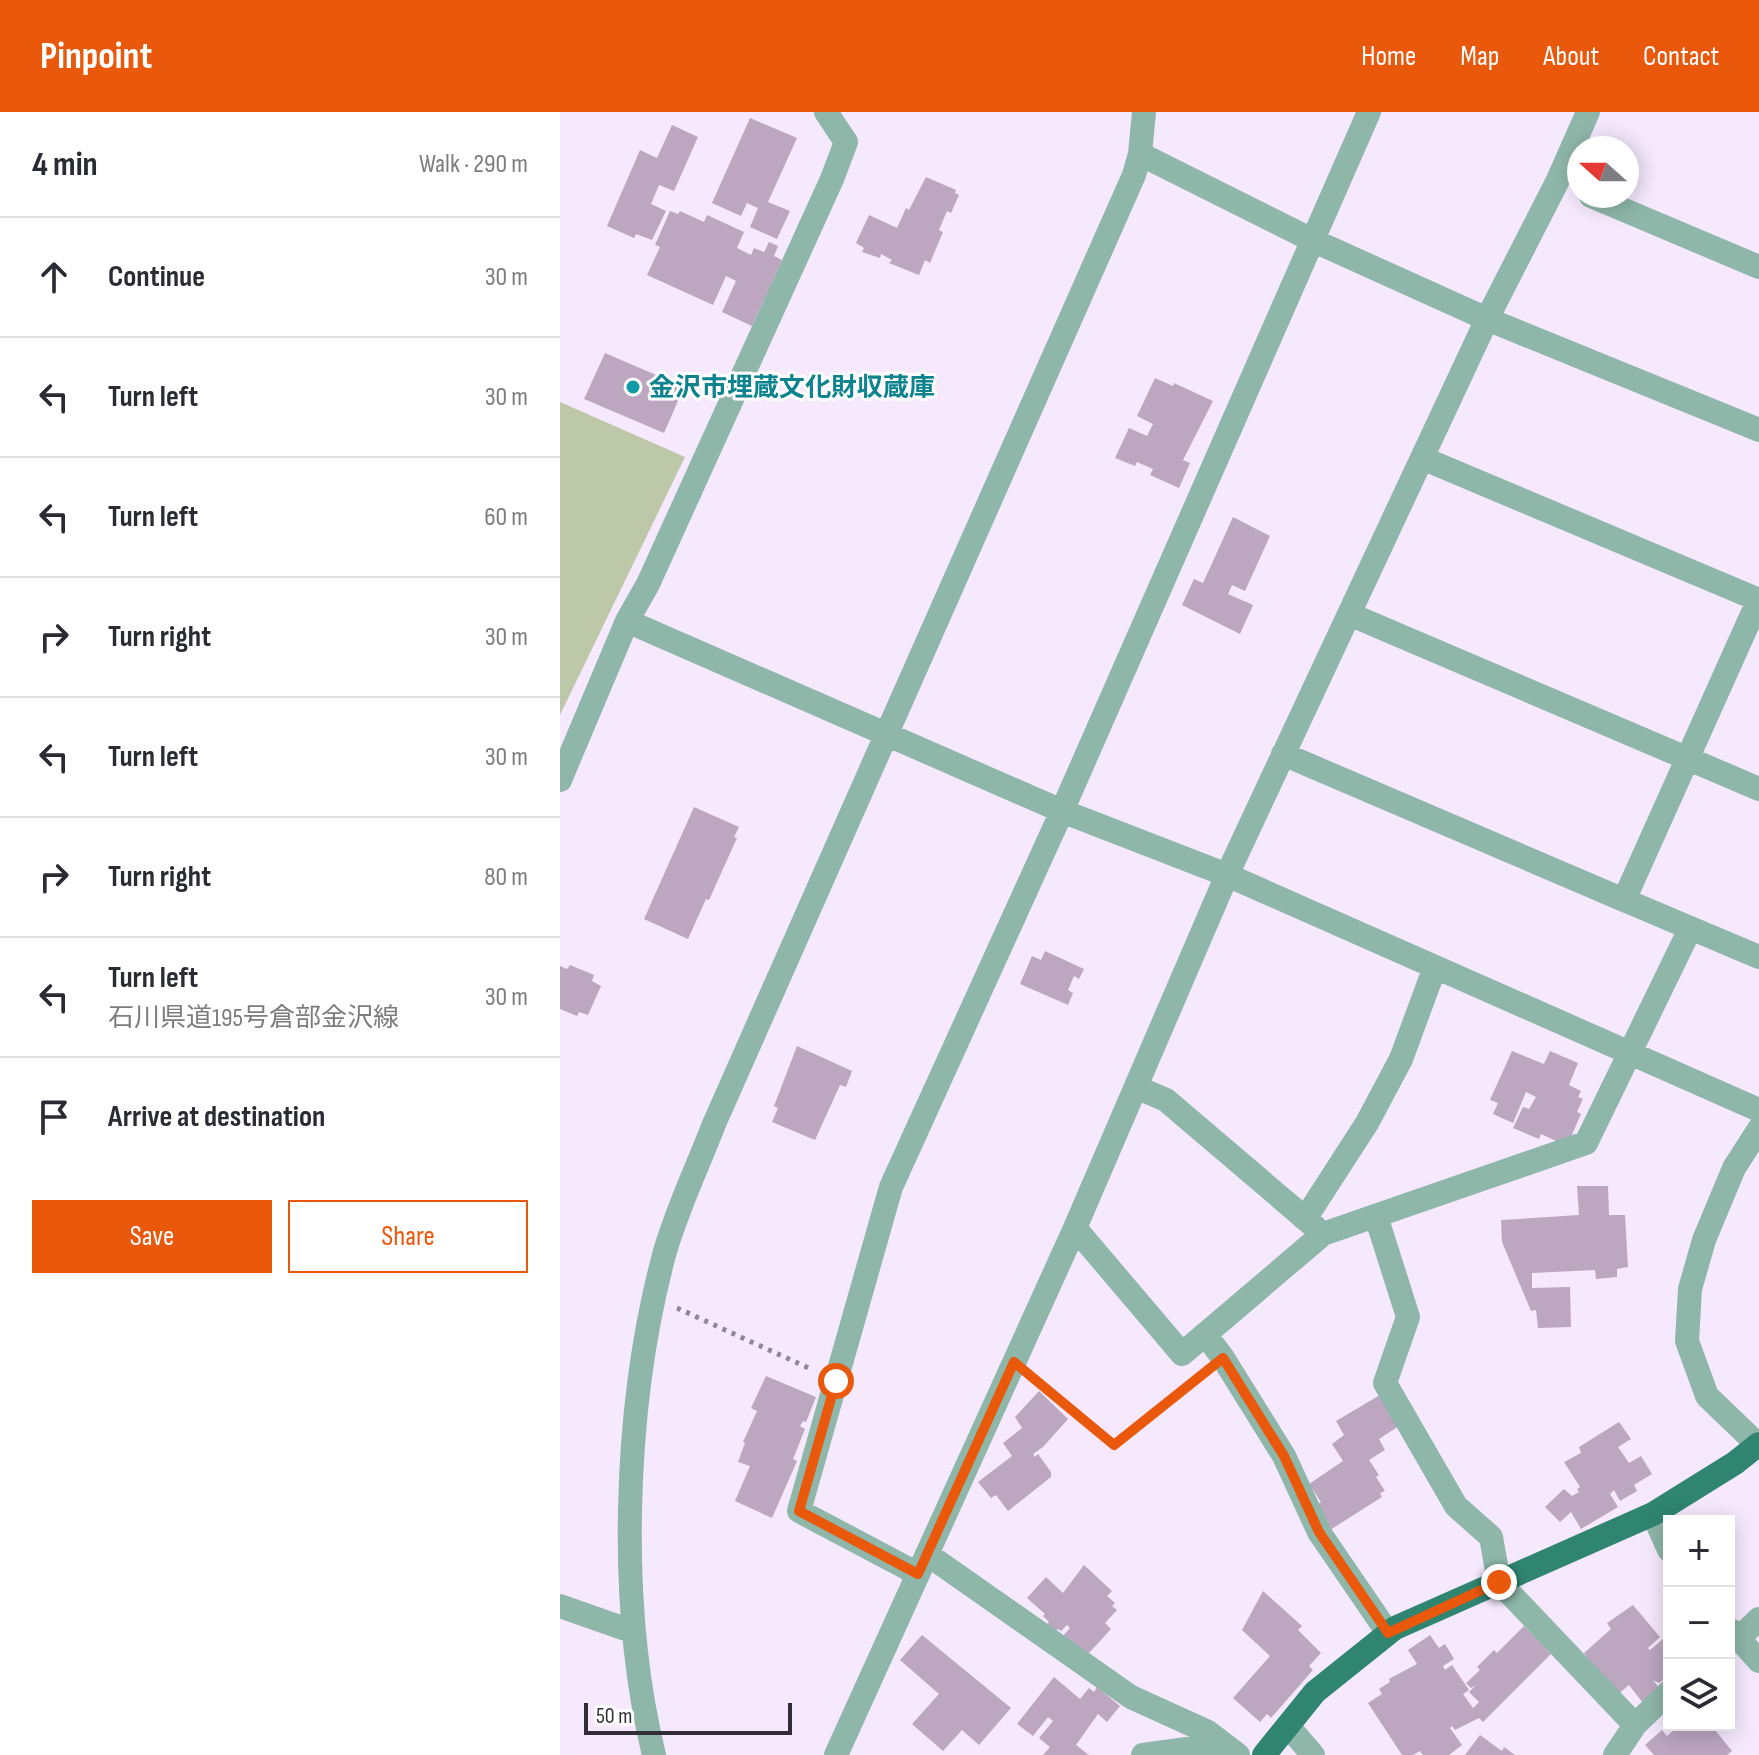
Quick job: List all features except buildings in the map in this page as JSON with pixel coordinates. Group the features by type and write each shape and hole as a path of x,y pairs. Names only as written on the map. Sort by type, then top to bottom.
{"main road":[{"path":"1264,1755 1315,1692 1388,1633 1653,1514 1755,1452"}],"street":[{"path":"562,770 627,621 648,584 832,179 846,142 826,112"},
{"path":"654,1755 634,1632 630,1547 636,1412 664,1253 714,1124 1134,175 1140,154 1144,112"},
{"path":"1230,1749 1208,1732 1131,1697 922,1564 799,1511 891,1187 1062,811 1369,112"},
{"path":"1582,136 1588,112"},
{"path":"1140,154 1312,240 1487,319 1759,430"},
{"path":"836,1755 1075,1228 1227,875 1283,754 1487,319 1567,188"},
{"path":"1619,208 1759,267"},
{"path":"1422,458 1759,600 1624,900"},
{"path":"1349,614 1759,789"},
{"path":"627,621 1062,811 1227,875 1759,1110"},
{"path":"1283,754 1759,957"},
{"path":"1136,1087 1166,1100 1314,1226 1376,1216 1586,1143 1690,929"},
{"path":"1075,1228 1182,1354 1314,1226 1401,1059 1435,967"},
{"path":"1755,1452 1707,1396 1687,1341 1690,1289 1704,1240 1734,1168 1759,1129"},
{"path":"1376,1216 1408,1317 1385,1383 1456,1506 1491,1537 1499,1582 1635,1725"},
{"path":"1205,1334 1284,1456 1319,1532 1388,1633"},
{"path":"1653,1514 1663,1536"},
{"path":"560,1606 634,1632"},
{"path":"1735,1631 1759,1619"},
{"path":"1735,1636 1759,1661"},
{"path":"1615,1755 1635,1725 1663,1698"},
{"path":"1288,1726 1313,1755"},
{"path":"1143,1755 1230,1749"}],"path":[{"path":"655,1299 836,1381"},
{"path":"1014,1362 1114,1445 1223,1358"}],"green space":[{"path":"560,402 685,457 560,715"}],"place":[{"name":"金沢市埋蔵文化財収蔵庫","path":"633,387"}],"route":[{"path":"836,1381 799,1511 918,1574 1014,1362 1114,1445 1223,1358 1284,1456 1319,1532 1388,1633 1499,1582"}]}
